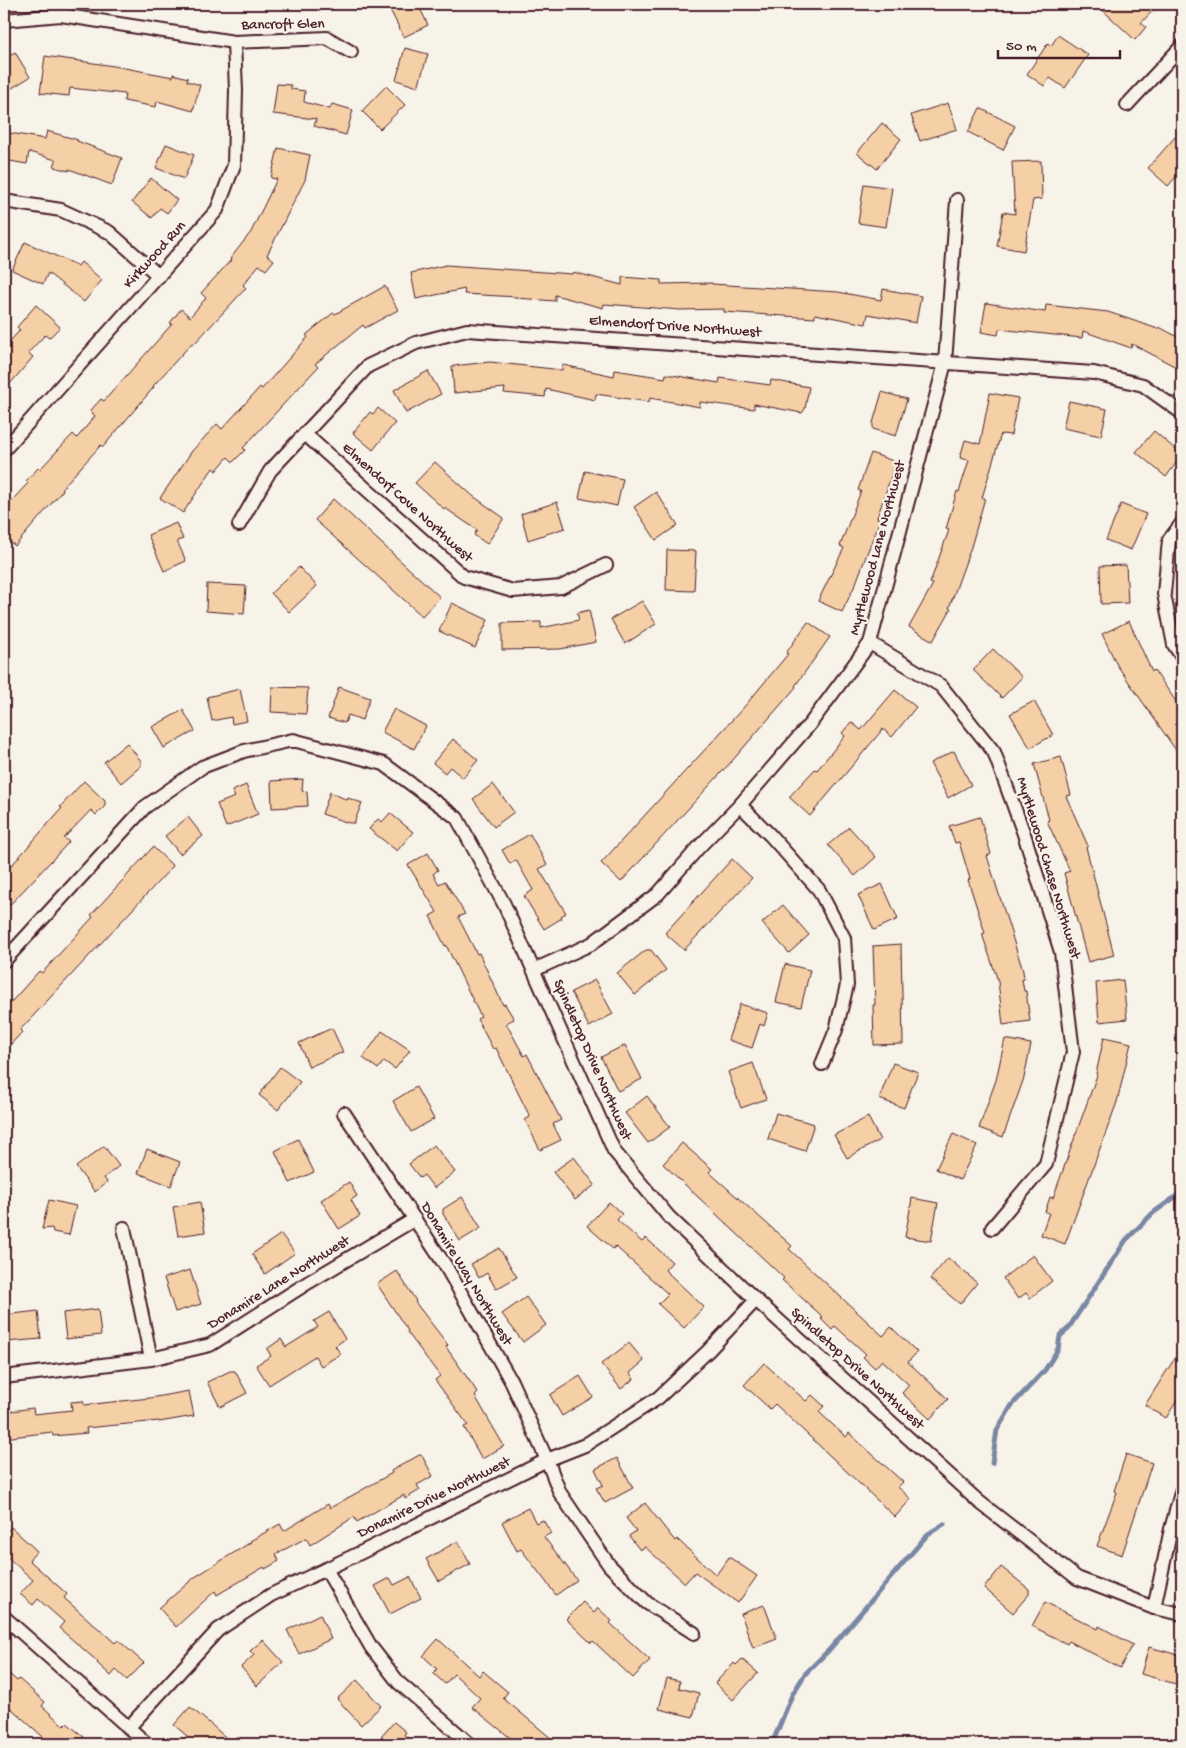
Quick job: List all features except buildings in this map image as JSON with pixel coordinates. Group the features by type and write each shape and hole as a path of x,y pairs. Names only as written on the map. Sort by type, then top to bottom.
{"street":[{"name":"Bancroft Glen","path":"4,20 61,15 234,42 327,38 351,52"},
{"name":"Kirkwood Run","path":"4,450 217,210 234,165 236,91 234,42"},
{"path":"1127,105 1182,46"},
{"name":"Myrtlewood Lane Northwest","path":"534,970 591,944 658,894 699,847 740,805 810,724 870,643 945,363 957,200"},
{"path":"4,201 62,210 109,232 158,276"},
{"name":"Elmendorf Drive Northwest","path":"239,525 270,471 368,366 416,343 468,330 1094,373 1144,385 1182,413"},
{"name":"Elmendorf Cove Northwest","path":"305,434 464,577 513,591 561,587 606,565"},
{"path":"1182,523 1169,540 1164,594 1174,645 1182,657"},
{"name":"Myrtlewood Chase Northwest","path":"870,643 941,686 994,752 1024,834 1061,952 1073,1052 1046,1164 992,1228"},
{"name":"Spindletop Drive Northwest","path":"4,962 140,812 152,801 202,767 244,751 293,740 384,764 457,818 504,904 614,1151 669,1217 756,1300 978,1501 1069,1572 1077,1578 1154,1608 1182,1614"},
{"path":"740,805 770,835 819,890 844,938 847,985 836,1030 822,1064"},
{"name":"Donamire Way Northwest","path":"344,1112 445,1265 512,1381 560,1493 609,1565 647,1603 694,1633"},
{"name":"Donamire Lane Northwest","path":"4,1377 152,1359 210,1345 309,1282 415,1220"},
{"path":"124,1228 152,1359"},
{"name":"Donamire Drive Northwest","path":"128,1727 218,1630 271,1595 547,1460 585,1445 658,1398 708,1351 756,1300"},
{"path":"1154,1608 1171,1529 1182,1489"},
{"path":"326,1569 371,1647 399,1683 470,1744"},
{"path":"4,1618 147,1744"}],"waterway":[{"path":"992,1463 997,1430 1012,1405 1045,1370 1058,1349 1060,1336 1068,1329 1126,1240 1153,1213 1182,1192"},
{"path":"772,1744 792,1695 805,1674 829,1650 928,1534 944,1524"}]}
